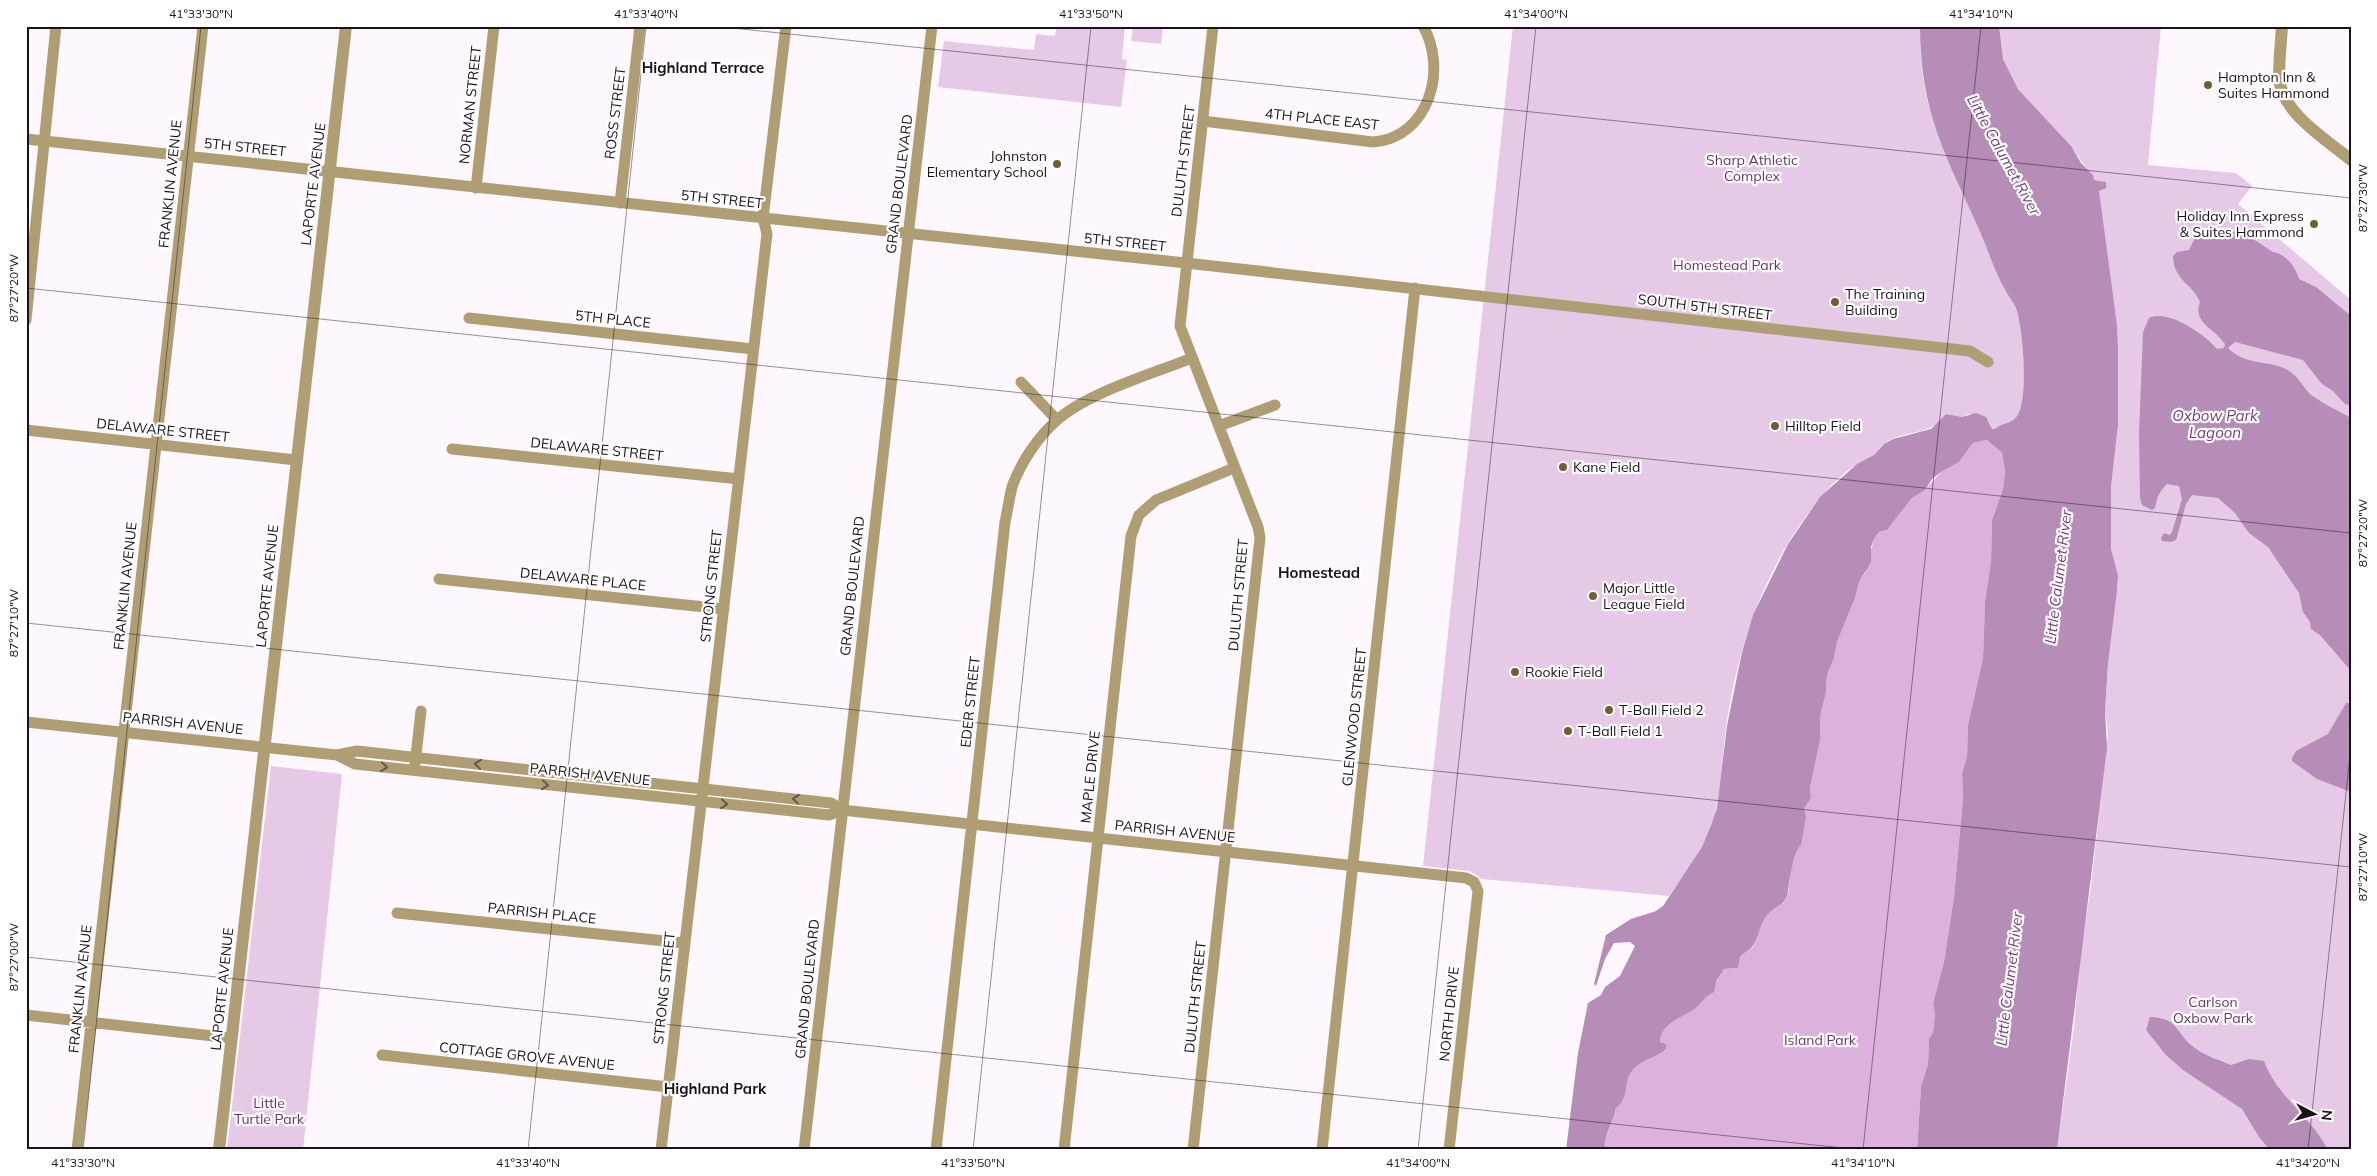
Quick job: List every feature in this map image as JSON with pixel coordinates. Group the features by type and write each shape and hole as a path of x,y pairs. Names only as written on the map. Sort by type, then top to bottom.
{"street":[{"path":"26,320 56,26"},
{"name":"FRANKLIN AVENUE","path":"77,1150 203,26"},
{"name":"LAPORTE AVENUE","path":"219,1150 346,26"},
{"name":"NORMAN STREET","path":"476,188 494,26"},
{"name":"ROSS STREET","path":"620,203 640,26"},
{"name":"STRONG STREET","path":"661,1150 767,234 763,218 786,26"},
{"name":"GRAND BOULEVARD","path":"804,1150 932,26"},
{"name":"DULUTH STREET","path":"1193,1150 1260,538 1258,527 1180,326 1213,26"},
{"name":"4TH PLACE EAST","path":"1202,121 1364,140 1384,141 1398,136 1410,128 1422,112 1433,79 1434,62 1431,44 1422,26"},
{"path":"2282,26 2279,78 2284,93 2298,114 2351,160"},
{"name":"5TH STREET","path":"26,139 1415,288"},
{"name":"SOUTH 5TH STREET","path":"1415,288 1970,351 1988,362"},
{"name":"GLENWOOD STREET","path":"1322,1150 1415,288"},
{"name":"5TH PLACE","path":"469,318 753,349"},
{"name":"EDER STREET","path":"936,1150 1005,522 1013,485 1038,440 1057,420 1082,404 1192,358"},
{"path":"1020,382 1057,420"},
{"path":"1219,426 1275,405"},
{"name":"DELAWARE STREET","path":"26,430 296,460"},
{"name":"DELAWARE STREET","path":"452,449 738,479"},
{"name":"MAPLE DRIVE","path":"1064,1150 1134,526 1139,515 1156,500 1234,468"},
{"name":"DELAWARE PLACE","path":"439,579 724,609"},
{"path":"414,771 421,711"},
{"name":"PARRISH AVENUE","path":"26,722 337,755 357,751 831,803 842,810 1354,865 1466,878 1474,882"},
{"name":"PARRISH AVENUE","path":"337,755 355,764 414,771 829,815 842,810"},
{"name":"NORTH DRIVE","path":"1449,1150 1478,891 1474,882"},
{"name":"PARRISH PLACE","path":"397,913 684,943"},
{"path":"26,1016 231,1038"},
{"name":"COTTAGE GROVE AVENUE","path":"382,1055 668,1087"}],"green space":[{"path":"1057,26 1125,26 1122,59 1127,60 1121,107 938,87 944,41 1034,50 1036,34 1055,36"},
{"path":"1133,26 1163,26 1161,44 1131,41"},
{"name":"Homestead Park","path":"1513,26 1920,26 1924,86 1937,134 1997,274 2005,291 2015,305 2019,318 2023,346 2024,380 2021,407 2015,419 1995,430 1992,429 1989,422 1968,414 1962,417 1946,414 1933,427 1892,439 1870,458 1847,471 1828,489 1788,543 1765,587 1741,656 1730,704 1724,741 1719,797 1713,823 1700,852 1669,896 1482,879 1470,871 1423,866"},
{"name":"Carlson Oxbow Park","path":"1999,26 2161,26 2148,165 2236,173 2252,186 2238,204 2351,300 2351,1150 2057,1150 2074,1027 2081,950 2091,887 2108,734 2105,711 2118,575 2111,549 2111,487 2118,425 2117,325 2099,208 2099,191 2103,188 2103,181 2094,180 2072,147 2018,89 2003,59"},
{"name":"Island Park","path":"1987,440 2002,453 2005,472 2003,489 1992,520 1991,561 1985,602 1983,658 1968,725 1967,757 1962,773 1963,798 1954,897 1944,962 1933,1003 1935,1014 1933,1032 1929,1039 1928,1064 1921,1086 1917,1150 1605,1150 1606,1139 1616,1108 1621,1104 1628,1079 1633,1070 1641,1063 1666,1049 1666,1044 1660,1042 1666,1028 1704,999 1724,969 1738,968 1740,957 1755,945 1765,917 1787,898 1791,868 1803,830 1804,809 1811,798 1810,788 1820,741 1820,717 1826,692 1827,675 1859,582 1865,573 1874,539 1879,532 1887,530 1912,498 1925,490 1941,472 1959,462 1973,443"},
{"name":"Little Turtle Park","path":"271,766 342,774 303,1150 227,1150"}],"water":[{"name":"Little Calumet River","path":"1920,26 1999,26 2003,59 2018,89 2072,147 2081,163 2093,175 2094,180 2106,182 2106,188 2099,191 2117,325 2118,425 2111,487 2111,549 2118,575 2105,711 2107,748 2057,1150 1917,1150 1921,1086 1928,1064 1929,1039 1933,1032 1935,1014 1933,1003 1944,962 1954,897 1963,798 1962,773 1967,757 1968,725 1983,658 1985,602 1991,561 1992,520 2003,489 2005,472 2002,453 1987,440 1973,443 1959,462 1932,479 1925,490 1912,498 1887,530 1879,532 1874,539 1871,547 1871,562 1859,582 1827,675 1826,692 1820,717 1820,741 1810,788 1811,798 1804,809 1806,817 1801,845 1794,860 1787,897 1764,919 1754,944 1740,957 1738,968 1724,969 1716,982 1714,992 1708,995 1693,1010 1667,1027 1661,1036 1660,1042 1666,1044 1666,1049 1641,1063 1633,1070 1628,1079 1621,1104 1616,1108 1607,1134 1605,1150 1566,1150 1578,1053 1588,1003 1601,995 1605,987 1620,976 1635,946 1630,942 1614,943 1605,959 1596,986 1594,984 1606,935 1631,919 1656,911 1663,906 1702,847 1717,808 1727,726 1742,652 1753,615 1788,544 1820,497 1857,464 1874,455 1884,444 1893,439 1931,429 1946,414 1962,417 1976,413 1986,417 1992,429 1995,429 2015,419 2021,407 2024,363 2019,318 2016,308 2005,291 1937,134 1925,86"},
{"name":"Oxbow Park Lagoon","path":"2209,229 2228,230 2243,234 2273,252 2278,253 2293,266 2299,279 2316,287 2351,316 2351,405 2345,404 2333,391 2322,384 2303,360 2235,342 2228,348 2242,358 2275,365 2289,371 2310,394 2351,418 2351,671 2320,635 2311,629 2310,622 2303,612 2299,593 2268,547 2249,533 2235,513 2218,498 2192,495 2186,504 2176,540 2171,542 2162,541 2161,538 2164,533 2170,535 2172,532 2182,499 2179,486 2167,484 2160,492 2155,508 2152,510 2142,505 2140,498 2139,433 2143,332 2149,318 2157,316 2166,317 2185,324 2217,349 2224,348 2225,344 2202,320 2199,315 2200,302 2197,296 2180,277 2174,265 2173,256 2177,252 2189,250 2199,234"},
{"path":"2346,703 2351,703 2351,792 2317,779 2292,761 2296,751 2328,734"},
{"path":"2150,1017 2167,1020 2189,1043 2212,1058 2231,1065 2249,1059 2264,1061 2277,1085 2313,1127 2328,1150 2270,1150 2259,1137 2242,1109 2183,1070 2165,1054 2146,1030"}],"place":[{"name":"Hampton Inn & Suites Hammond","path":"2208,85"},
{"name":"Johnston Elementary School","path":"1057,164"},
{"name":"Holiday Inn Express & Suites Hammond","path":"2314,224"},
{"name":"The Training Building","path":"1835,302"},
{"name":"Hilltop Field","path":"1775,426"},
{"name":"Kane Field","path":"1563,467"},
{"name":"Major Little League Field","path":"1593,596"},
{"name":"Rookie Field","path":"1515,672"},
{"name":"T-Ball Field 2","path":"1609,710"},
{"name":"T-Ball Field 1","path":"1568,731"}],"district":[{"name":"Highland Terrace","path":"703,67"},
{"name":"Homestead","path":"1319,572"},
{"name":"Highland Park","path":"715,1088"}],"park label":[{"name":"Sharp Athletic Complex","path":"1752,168"}]}
